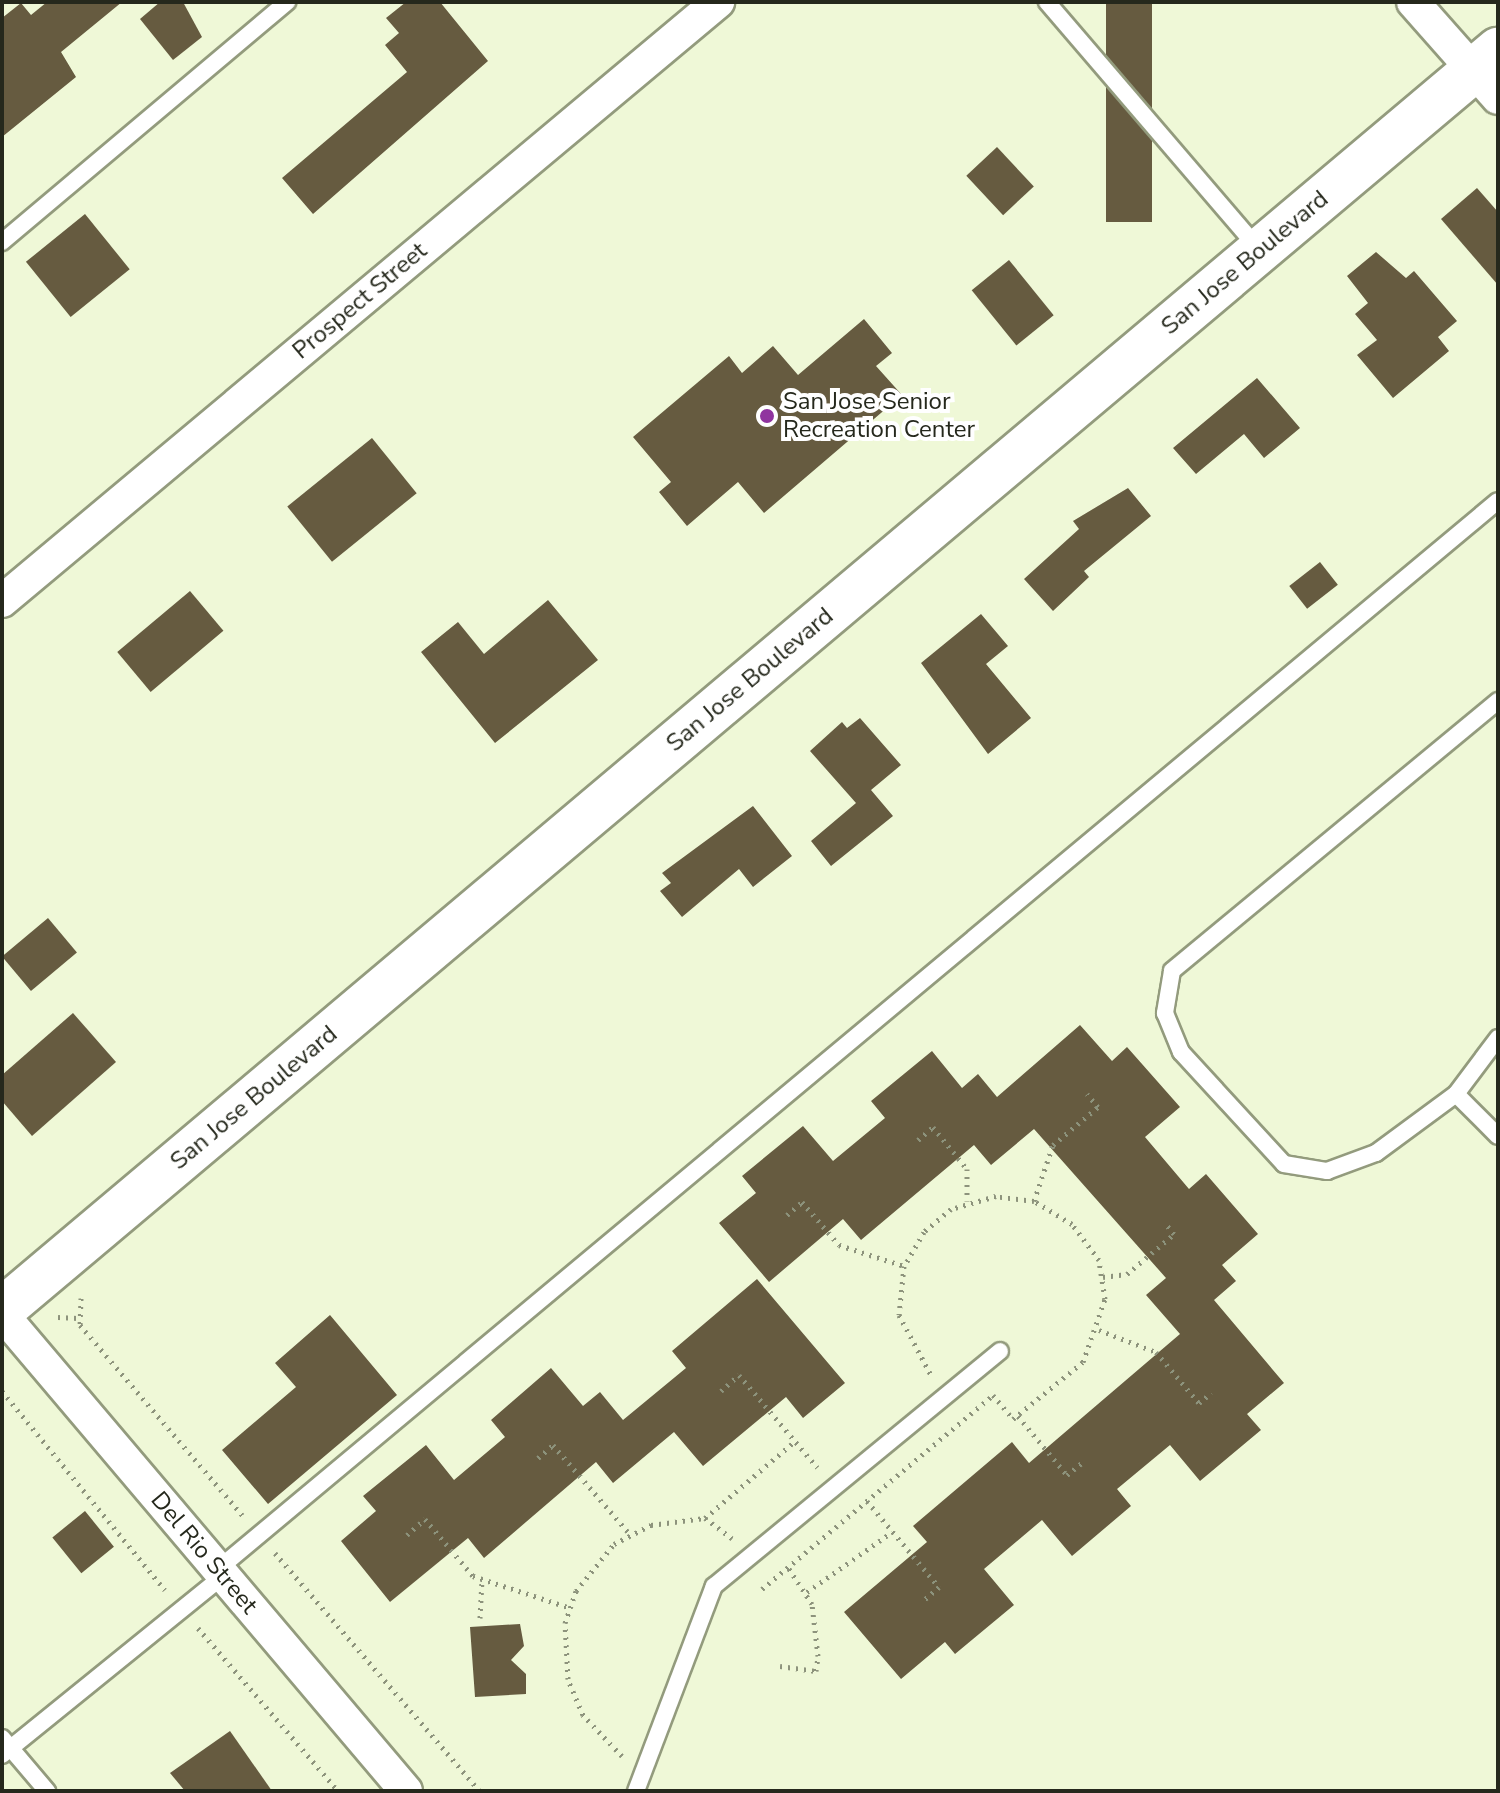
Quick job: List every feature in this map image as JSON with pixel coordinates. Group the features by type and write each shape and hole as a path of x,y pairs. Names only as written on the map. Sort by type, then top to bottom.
{"street":[{"name":"Prospect Street","path":"2,601 718,2"},
{"path":"1413,2 1490,73"},
{"name":"San Jose Boulevard","path":"2,1312 1260,250 1490,73"},
{"name":"Del Rio Street","path":"2,1312 406,1791"}],"lane":[{"path":"2,242 287,2"},
{"path":"1047,2 1260,250"},
{"path":"47,1791 5,1747 220,1573 259,1535 1498,501"},
{"path":"1498,701 1172,971 1165,1013 1181,1052 1284,1164 1327,1171 1376,1153 1456,1094 1498,1038"},
{"path":"1456,1094 1498,1136"},
{"path":"636,1791 714,1586 1000,1351"}],"path":[{"path":"1034,1201 1053,1145 1098,1107 1087,1094"},
{"path":"918,1140 933,1127 967,1169 967,1201"},
{"path":"787,1215 802,1202 839,1245 904,1266"},
{"path":"1103,1277 1127,1274 1174,1234 1165,1223"},
{"path":"83,1293 80,1325 480,1791"},
{"path":"1099,1330 1156,1352 1199,1403 1211,1393"},
{"path":"1018,1416 1067,1475 1082,1463"},
{"path":"622,1756 574,1698 565,1658 568,1607 588,1572 629,1533 705,1518 795,1441"},
{"path":"538,1458 553,1445 629,1533"},
{"path":"867,1501 939,1587 923,1601"},
{"path":"705,1518 736,1542"},
{"path":"407,1535 425,1519 482,1579 568,1607"},
{"path":"807,1592 892,1532"},
{"path":"780,1666 816,1671 817,1628 807,1592 788,1567"},
{"path":"480,1618 482,1579"}],"building":[{"path":"47,2 122,2 61,52 76,77 2,137 2,18 21,3 31,15"},
{"path":"160,2 183,2 202,37 173,60 140,19"},
{"path":"406,2 440,2 488,61 313,214 282,178 407,72 385,45 399,33 386,18"},
{"path":"1106,2 1152,2 1152,222 1106,222"},
{"path":"997,147 1034,186 1003,215 966,176"},
{"path":"1477,188 1498,212 1498,285 1441,219"},
{"path":"85,214 130,269 71,317 26,262"},
{"path":"1376,252 1406,278 1414,271 1457,321 1438,337 1449,351 1393,398 1357,355 1377,340 1355,314 1368,303 1347,276"},
{"path":"1009,260 1054,315 1016,345 972,290"},
{"name":"San Jose Senior Recreation Center","path":"864,319 892,353 876,366 902,395 764,513 738,482 687,526 659,492 671,482 633,437 729,356 742,373 773,346 798,375"},
{"path":"1257,378 1300,428 1264,458 1244,434 1196,474 1173,448"},
{"path":"372,438 417,493 332,562 287,507"},
{"path":"1128,488 1151,516 1084,571 1089,577 1053,611 1024,579 1079,529 1073,521"},
{"path":"1320,562 1338,585 1307,609 1289,586"},
{"path":"190,591 223,631 151,692 117,652"},
{"path":"548,600 598,660 495,743 421,652 458,622 484,654"},
{"path":"981,614 1008,646 986,664 1031,718 988,754 921,663"},
{"path":"860,718 901,765 871,790 893,816 831,866 811,841 856,803 810,751 842,722 847,728"},
{"path":"753,806 792,856 753,887 739,869 682,917 660,891 671,883 662,873"},
{"path":"48,918 77,952 31,991 2,957"},
{"path":"73,1013 116,1062 32,1136 2,1101 2,1075"},
{"path":"1080,1025 1112,1061 1127,1047 1180,1107 1145,1137 1189,1189 1206,1174 1258,1234 1222,1265 1236,1281 1214,1300 1284,1383 1247,1414 1261,1430 1200,1481 1170,1445 1117,1489 1131,1506 1072,1556 1042,1520 984,1569 1014,1605 955,1654 945,1642 901,1679 844,1612 927,1542 913,1526 1012,1442 1029,1463 1180,1334 1146,1295 1166,1278 1034,1129 991,1165 974,1145 861,1240 843,1219 769,1282 719,1223 756,1193 742,1176 803,1126 833,1161 885,1118 871,1101 932,1051 962,1088 978,1074 997,1097"},
{"path":"757,1279 845,1383 803,1418 786,1397 703,1466 674,1432 613,1483 596,1462 484,1558 468,1538 390,1602 341,1541 376,1511 363,1496 426,1445 454,1480 505,1437 491,1420 551,1368 583,1406 600,1392 623,1420 686,1368 672,1351"},
{"path":"330,1315 397,1395 268,1504 222,1450 296,1387 275,1363"},
{"path":"85,1511 114,1547 81,1573 52,1537"},
{"path":"520,1624 524,1646 511,1660 526,1674 526,1694 475,1697 470,1627"},
{"path":"230,1731 272,1791 185,1791 170,1773"}],"place":[{"name":"San Jose Senior Recreation Center","path":"767,416"}]}
